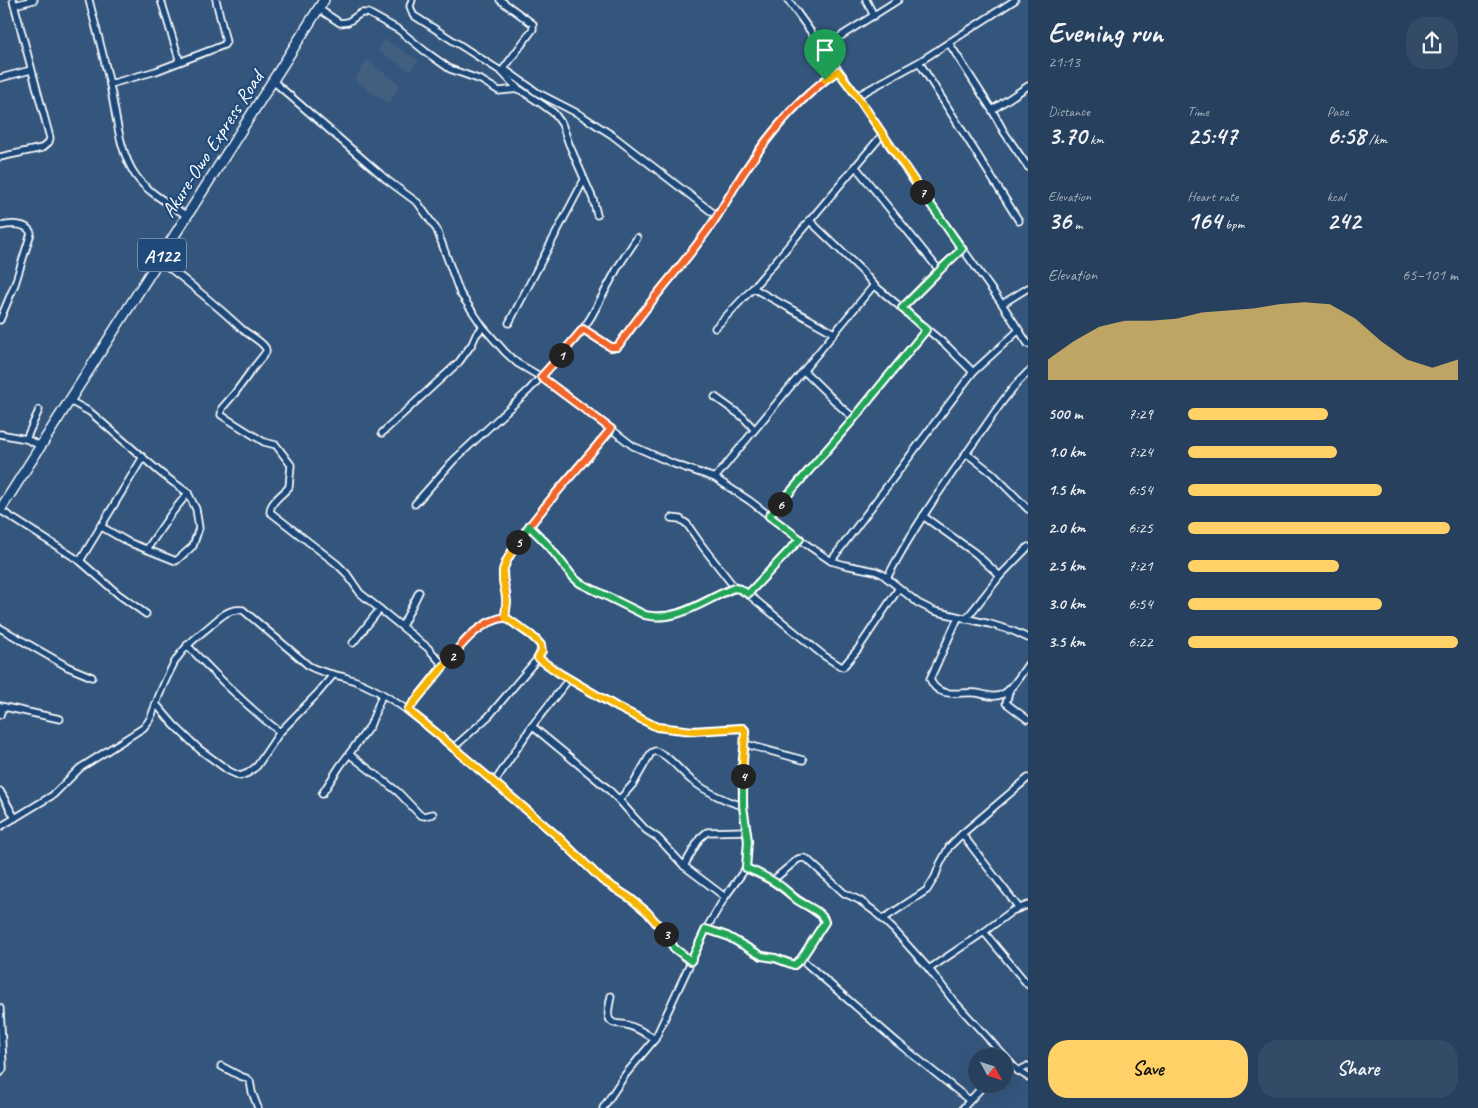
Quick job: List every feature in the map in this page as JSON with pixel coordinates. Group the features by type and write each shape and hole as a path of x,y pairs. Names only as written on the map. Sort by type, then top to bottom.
{"highway":[{"name":"Akure-Owo Express Road","path":"0,510 324,0"}],"street":[{"path":"0,158 42,148 49,142 50,138 14,2 34,0"},
{"path":"89,0 110,84 122,145 130,167 137,178 148,189 187,216"},
{"path":"161,0 179,59 178,61"},
{"path":"110,84 156,71 225,44 216,0"},
{"path":"412,0 410,6 413,15 538,93 579,114 612,135 717,216"},
{"path":"500,0 533,24 533,28 503,70"},
{"path":"788,0 857,96 882,135 1002,304 1028,344"},
{"path":"866,0 874,16"},
{"path":"822,48 898,0"},
{"path":"857,96 919,62 1015,0"},
{"path":"319,9 340,23 348,22 361,13 368,13 398,30 450,69 481,80 499,90 519,89"},
{"path":"949,43 1028,167"},
{"path":"919,62 1019,221"},
{"path":"0,78 31,70"},
{"path":"503,70 519,89 559,118 593,199 597,215"},
{"path":"583,329 611,347 619,345 637,318 696,246 717,216 742,174 783,119 814,89 838,71"},
{"path":"273,81 387,180 418,203 437,230 460,293 483,328 517,363 541,377 633,446 674,464 715,478 750,501 831,561 845,566 875,571 888,578 918,603 934,611 1006,629 1028,638"},
{"path":"992,110 1028,86"},
{"path":"715,328 753,288 882,135"},
{"path":"855,166 940,270"},
{"path":"509,323 584,180"},
{"path":"809,220 874,284 947,346 973,372"},
{"path":"0,226 9,224 25,226 30,229 31,233 15,284 0,320"},
{"path":"415,504 472,442 529,390 583,329 599,304 618,267 638,238"},
{"path":"902,308 962,249"},
{"path":"159,260 190,283 265,347 266,352 235,394 222,408 221,416 264,442 275,445 291,465 288,487 273,502 270,512 337,564 347,574 360,593 428,648 443,665"},
{"path":"715,478 874,284"},
{"path":"753,288 834,334"},
{"path":"1002,304 1028,288"},
{"path":"382,433 459,362 469,349 476,335 483,328"},
{"path":"769,516 854,418 926,330"},
{"path":"831,561 973,372 1020,330"},
{"path":"804,371 854,418"},
{"path":"888,578 896,560 923,516 1008,393 1028,372"},
{"path":"715,397 743,417 754,429"},
{"path":"70,401 90,412 162,474 188,493 196,509 199,528 193,546 176,561 128,542 100,526"},
{"path":"26,439 39,410"},
{"path":"505,617 507,602 503,570 512,550 551,498 588,458 611,429"},
{"path":"0,434 26,439 41,446"},
{"path":"966,453 992,473 1028,509"},
{"path":"80,561 143,457"},
{"path":"147,549 188,493"},
{"path":"0,510 80,561 118,594 146,614"},
{"path":"923,516 975,554 1000,576"},
{"path":"671,518 680,519 687,524 734,588"},
{"path":"529,526 547,544 574,578 614,601 645,615 655,618 670,616 689,610 734,588 740,589 840,666 843,666 858,649 899,588"},
{"path":"748,594 800,539"},
{"path":"966,619 1000,576 1028,547"},
{"path":"402,626 419,592"},
{"path":"0,827 53,795 80,768 137,733 149,722 154,714 156,704 171,668 180,652 223,615 232,610 244,610 309,666 359,682 408,710 556,835 602,880 630,898 647,912 674,948 691,961"},
{"path":"352,642 380,610"},
{"path":"408,710 443,665 471,634 481,626 495,619 505,617 531,635 541,645 542,651 538,658 489,716 454,748"},
{"path":"958,618 930,679 941,692 976,693 996,697 1004,694 1011,687 1028,664"},
{"path":"0,628 68,666 92,677"},
{"path":"187,645 257,715 280,732"},
{"path":"538,658 569,679 617,707 657,727 693,731 743,728 745,730 742,764 743,806 747,831 746,868 725,896 706,929 655,1039 625,1075 603,1108"},
{"path":"156,704 199,749 229,771 240,776 257,766 280,732 333,675"},
{"path":"494,783 532,726 569,679"},
{"path":"1011,687 1006,703 1027,719"},
{"path":"322,794 370,726 382,695"},
{"path":"0,715 1,707 60,719"},
{"path":"532,726 620,800 646,830 658,838 684,866 725,896"},
{"path":"745,744 803,760"},
{"path":"620,800 634,783 651,753 655,752 664,756 691,780 705,789 728,802 743,806"},
{"path":"349,754 398,792 420,815 433,814"},
{"path":"883,919 927,890 949,847 1028,778"},
{"path":"0,791 15,818"},
{"path":"684,866 700,838 707,832 747,831"},
{"path":"962,834 1019,908"},
{"path":"772,881 798,859 807,859 844,893 858,900 883,919 906,942 995,1048"},
{"path":"706,929 727,936 762,956 775,958 794,965 801,959 820,931 825,922 821,914 796,899 772,881 746,868"},
{"path":"928,969 1012,911 1028,905"},
{"path":"984,932 1028,985"},
{"path":"801,959 898,1043 969,1100"},
{"path":"610,996 608,1015 612,1022 640,1030 655,1039"},
{"path":"0,1008 3,1065 3,1070 0,1073"},
{"path":"221,1066 250,1081 258,1108"},
{"path":"1018,1071 1028,1066"},
{"path":"1013,1067 1028,1077"},
{"path":"963,1108 976,1093"}],"shaded area":[{"path":"385,39 418,61 410,71 377,50"},
{"path":"367,60 400,85 389,104 354,80"}],"route":[{"path":"825,80 802,100 773,130 696,246 637,318 619,345 614,348 611,347 583,329 541,377 611,429 588,458 551,498 529,526 512,550 503,570 503,581 507,602 505,617 495,619 471,634 443,665 408,710 556,835 602,880 630,898 647,912 674,948 691,961 706,929 727,936 762,956 775,958 794,965 801,959 825,922 821,914 796,899 772,881 746,868 748,841 743,806 742,764 745,730 743,728 721,728 693,731 657,727 617,707 559,673 538,658 542,651 541,645 537,640 505,617 507,602 503,570 507,560 512,550 520,540 529,526 580,583 614,601 655,618 689,610 734,588 744,590 748,594 800,539 769,516 851,422 926,330 902,308 962,249 838,71 825,80"}]}
